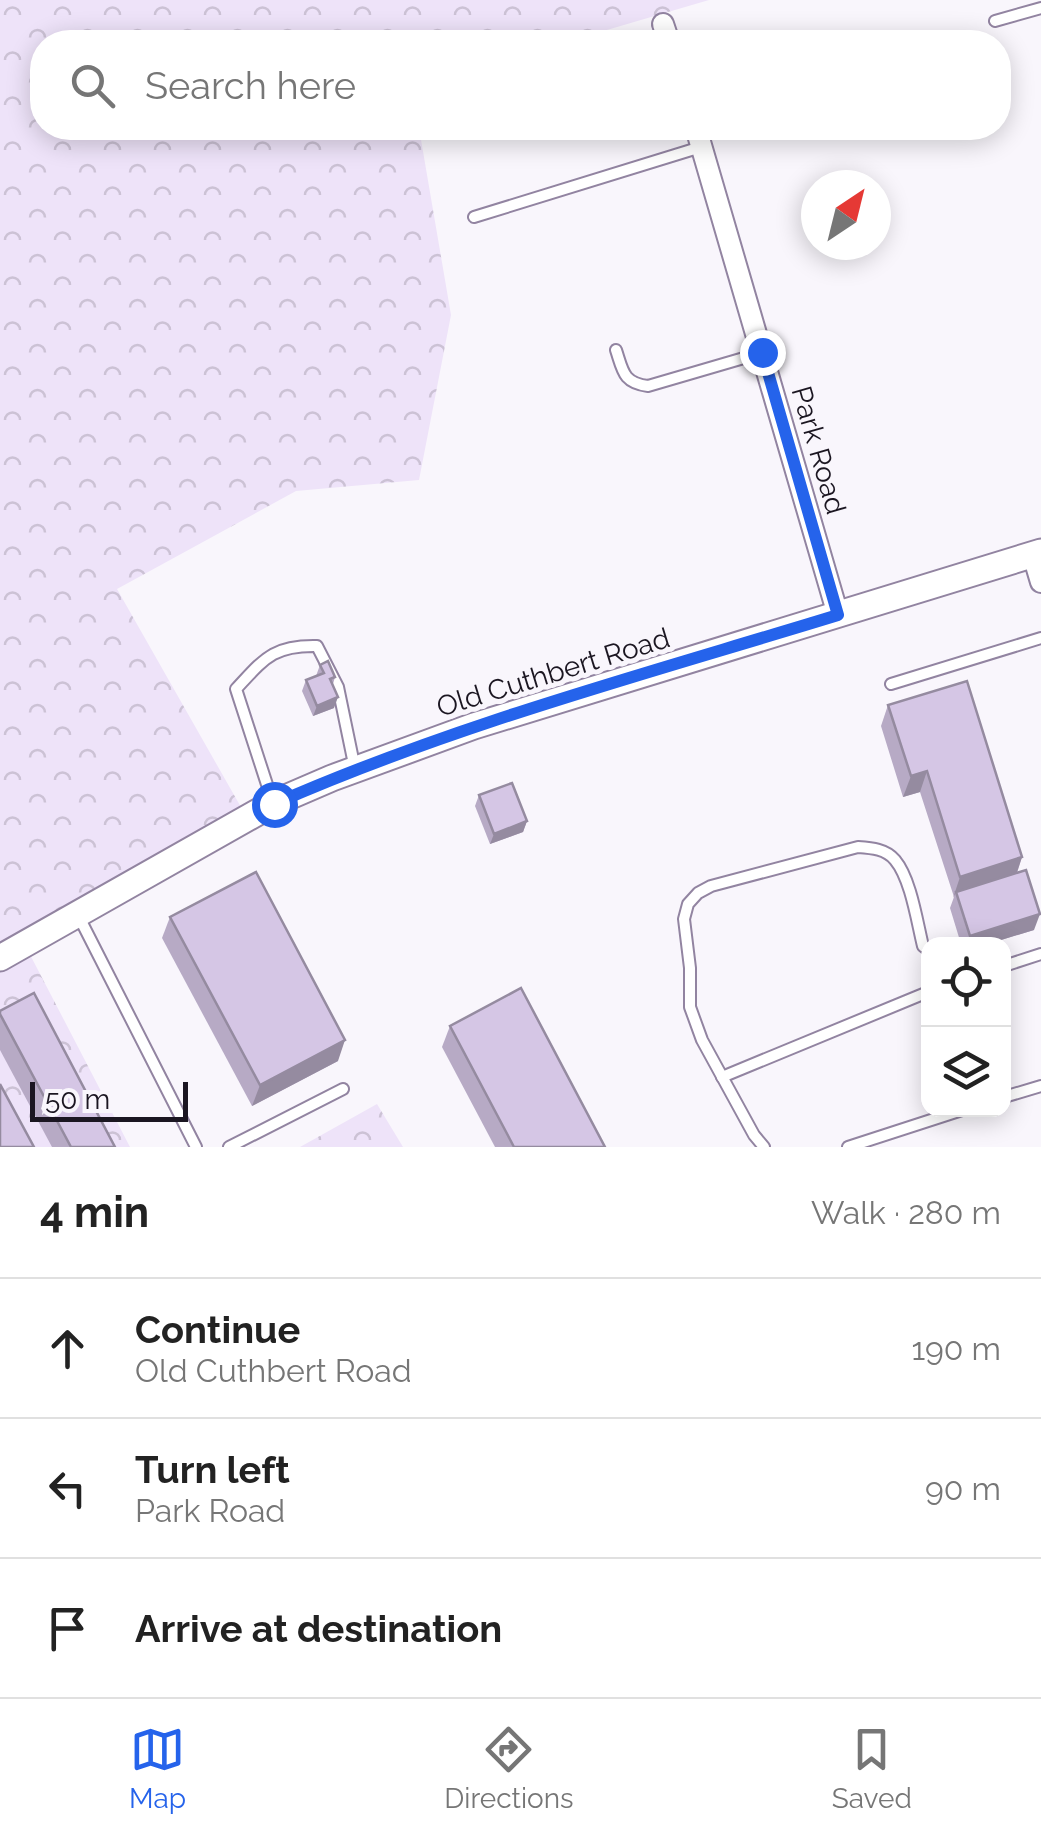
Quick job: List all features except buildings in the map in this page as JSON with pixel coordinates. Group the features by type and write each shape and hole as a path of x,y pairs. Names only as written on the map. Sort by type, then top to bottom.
{"street":[{"name":"Park Road","path":"700,140 838,615"},
{"name":"Old Cuthbert Road","path":"0,958 274,804 355,769 474,726 1037,554"},
{"path":"1037,554 1041,582"}],"lane":[{"path":"994,21 1041,8"},
{"path":"474,217 691,140"},
{"path":"616,350 626,377 635,384 648,386 762,352"},
{"path":"891,684 1041,638"},
{"path":"274,804 236,688 267,656 296,646 317,646 338,687 355,769"},
{"path":"764,1147 702,1040 690,1007 684,918 688,904 711,886 858,846 878,848 894,858 904,874 921,938"},
{"path":"77,914 196,1147"},
{"path":"1011,964 1041,954"},
{"path":"722,1077 921,995"},
{"path":"1011,1094 1041,1086"},
{"path":"229,1147 343,1089"},
{"path":"848,1147 940,1117"}],"green space":[{"path":"0,0 709,0 607,30 30,30 30,140 421,140 451,315 419,480 296,491 117,589 246,816 25,945 130,1147 0,1147"},
{"path":"377,1104 403,1147 300,1147"}],"route":[{"path":"274,804 332,778 474,726 838,615 762,352"}]}
